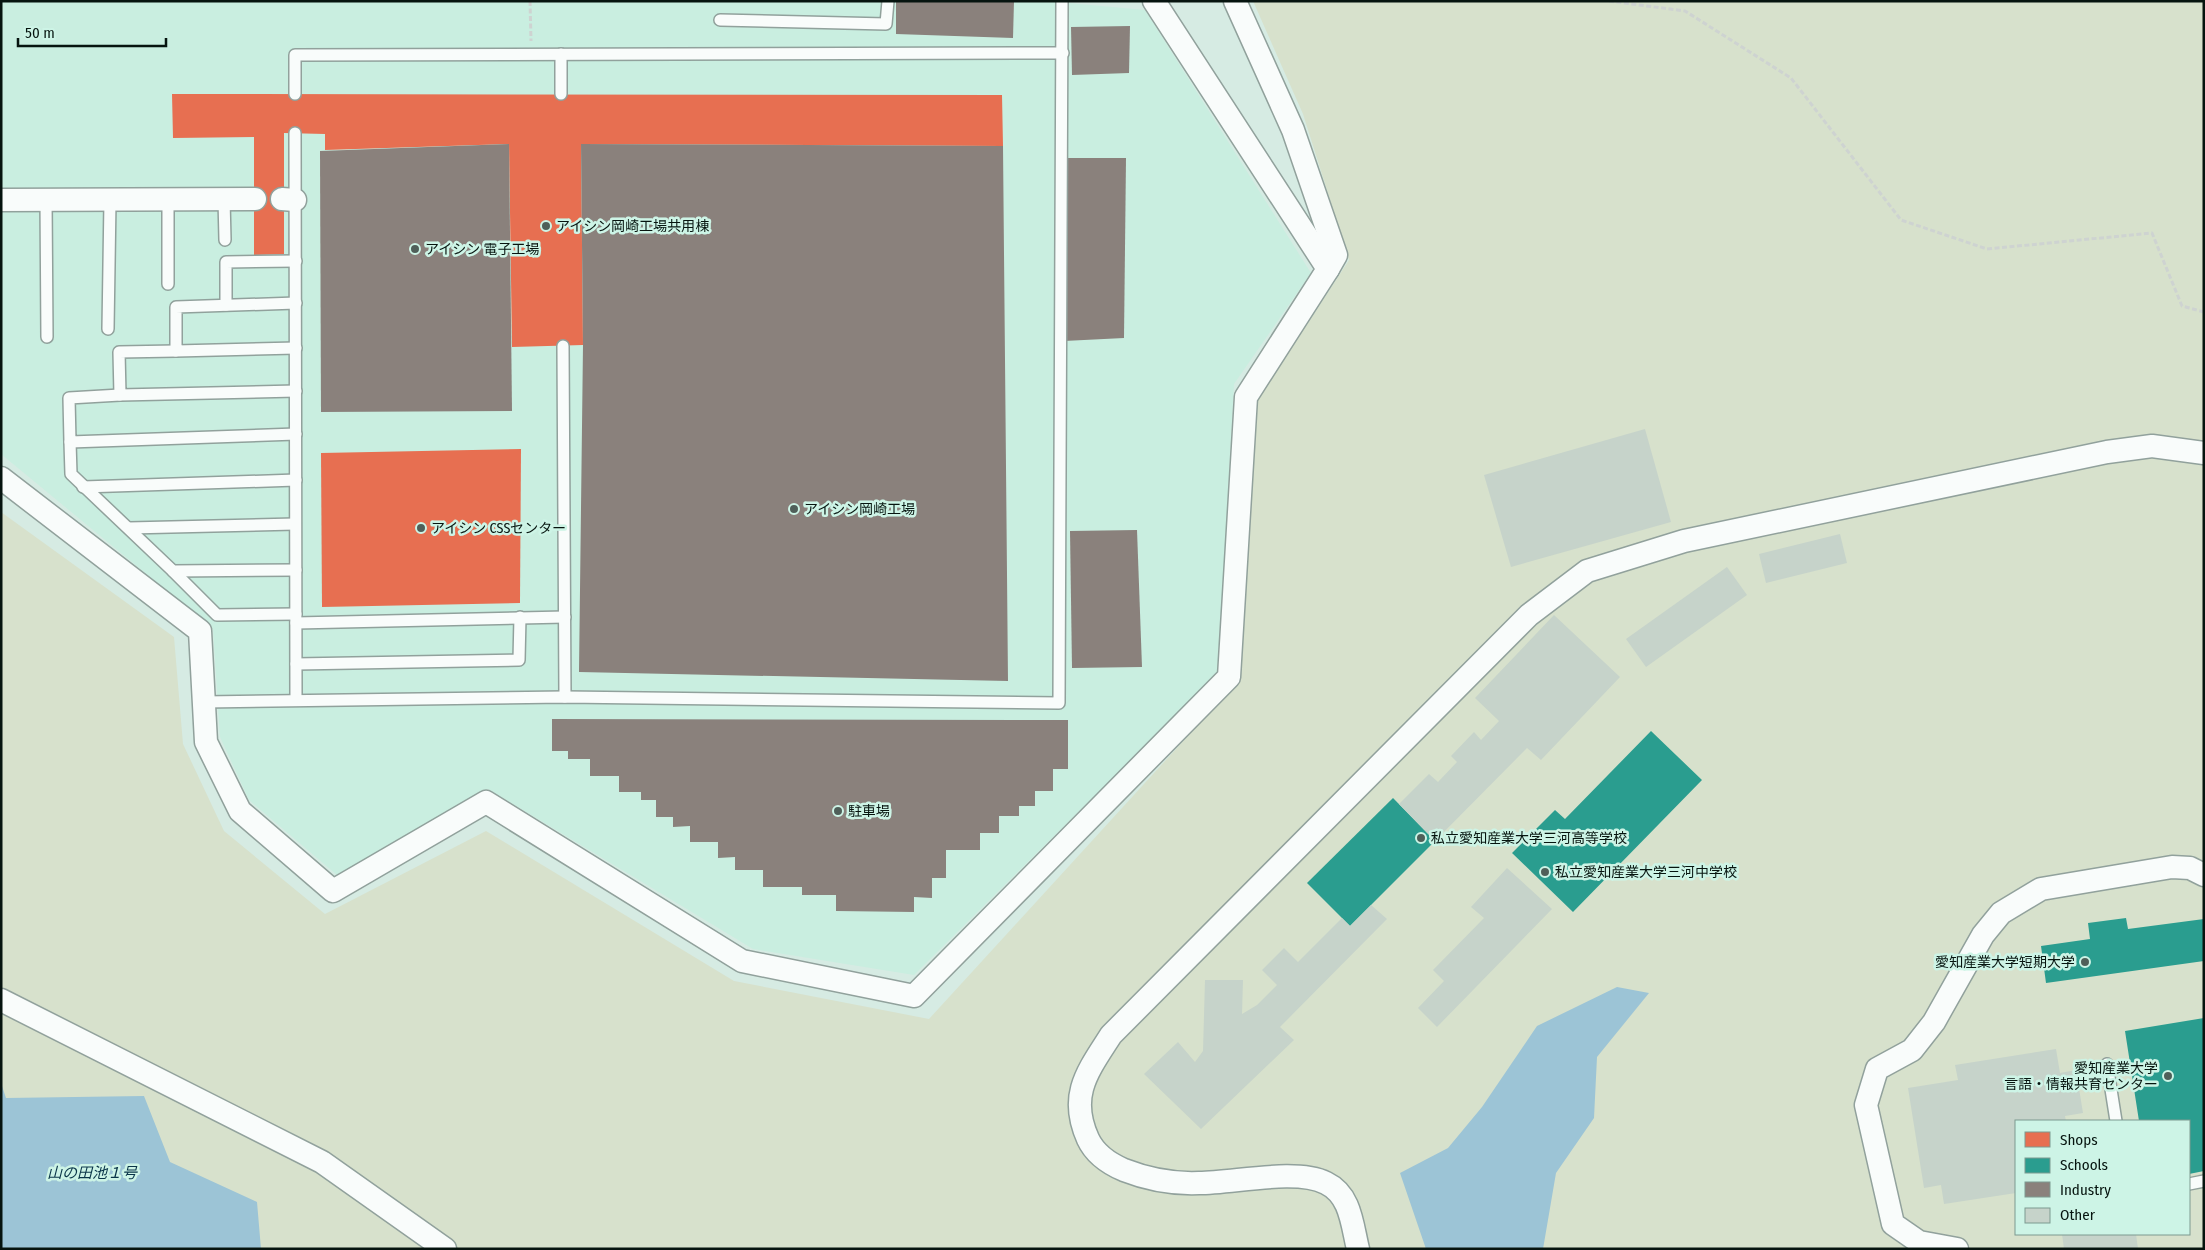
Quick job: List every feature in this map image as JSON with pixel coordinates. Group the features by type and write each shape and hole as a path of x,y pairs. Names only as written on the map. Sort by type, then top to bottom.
{"street":[{"path":"1154,1 1328,270"},
{"path":"1,478 200,631 206,742 240,811 332,891 486,802 742,961 914,996 1228,677 1246,397 1336,255 1293,130 1235,1"},
{"path":"1,200 255,199"},
{"path":"1358,1249 1346,1200 1328,1184 1306,1176 1197,1184 1142,1177 1111,1164 1091,1147 1083,1127 1079,1102 1086,1073 1111,1035 1529,615 1587,571 1684,542 2107,452 2152,446 2204,453"},
{"path":"1957,1249 1919,1242 1893,1224 1866,1105 1877,1069 1912,1050 1934,1022 1989,928 2001,913 2041,889 2172,867 2190,868 2204,875"},
{"path":"1,1000 322,1162 444,1249"}],"lane":[{"path":"720,20 886,24 888,1"},
{"path":"204,702 565,697 1059,703 1062,1"},
{"path":"295,94 295,55 1063,53"},
{"path":"560,54 561,94"},
{"path":"295,133 289,199 296,261 296,700"},
{"path":"46,199 47,337"},
{"path":"168,200 168,284"},
{"path":"224,200 224,240"},
{"path":"108,329 110,201"},
{"path":"226,305 226,262 296,261"},
{"path":"176,351 176,307 296,303"},
{"path":"563,346 565,697"},
{"path":"120,395 120,352 296,348"},
{"path":"296,391 69,398 71,474 217,615 296,618 565,617"},
{"path":"70,442 296,434"},
{"path":"83,487 296,480"},
{"path":"129,528 295,524"},
{"path":"173,571 296,570"},
{"path":"296,664 519,660 520,617"},
{"path":"2107,1064 2116,1120"},
{"path":"2190,1184 2204,1181"}],"path":[{"path":"530,1 531,54"},
{"path":"1609,1 1685,11 1791,78 1901,220 1987,249 2152,233 2182,306 2204,312"}],"shaded area":[{"path":"1,1 1047,1 1145,10 1311,273 1234,384 1218,673 914,975 753,949 488,789 337,875 249,800 220,737 213,629 1,454"},
{"path":"1253,1 2204,1 2204,1249 1,1249 1,512 174,637 183,744 224,831 325,914 486,831 734,981 929,1019 1240,679 1250,412 1349,260 1303,114"}],"water":[{"path":"1617,987 1649,993 1597,1057 1594,1118 1556,1173 1543,1249 1426,1249 1400,1173 1448,1148 1482,1107 1537,1026"},
{"name":"山の田池１号","path":"1,1083 6,1098 144,1096 170,1162 257,1202 261,1249 1,1249"}],"building: Shops":[{"name":"アイシン岡崎工場共用棟","path":"172,94 1002,95 1003,146 581,144 583,345 512,347 509,144 325,150 325,134 284,133 284,254 254,255 254,137 173,138"},
{"name":"アイシン CSSセンター","path":"521,449 520,603 322,607 321,453"}],"building: Schools":[{"path":"1651,731 1702,780 1573,912 1512,853 1555,810 1565,819"},
{"path":"1393,798 1435,841 1350,926 1307,883"},
{"path":"2126,918 2128,929 2204,919 2204,961 2046,983 2041,946 2090,939 2088,923"},
{"name":"愛知産業大学 言語・情報共育センター","path":"2204,1018 2204,1171 2190,1174 2190,1120 2139,1120 2125,1031"}],"building: Industry":[{"path":"896,1 1014,1 1013,38 896,34"},
{"path":"1130,26 1129,73 1072,75 1071,27"},
{"name":"アイシン 電子工場","path":"509,144 512,411 321,412 320,151"},
{"name":"アイシン岡崎工場","path":"581,144 1003,146 1008,681 579,672 583,345"},
{"path":"1062,158 1126,158 1124,338 1064,341"},
{"path":"1137,530 1142,667 1072,668 1070,531"},
{"name":"駐車場","path":"552,719 1068,720 1068,769 1053,769 1053,791 1035,791 1035,806 1019,806 1019,816 999,816 999,833 980,833 980,850 946,850 946,878 932,878 932,898 914,897 914,912 836,911 836,895 802,895 802,887 763,887 763,870 735,870 735,857 718,858 718,842 690,842 690,826 673,827 673,817 656,817 656,800 641,800 641,792 619,792 619,776 590,776 590,759 568,759 568,751 552,751"}],"building: Other":[{"path":"1645,429 1671,522 1511,567 1484,475"},
{"path":"1840,534 1847,563 1766,583 1759,554"},
{"path":"1727,567 1747,595 1646,667 1626,639"},
{"path":"1554,615 1620,677 1541,760 1527,748 1435,841 1399,804 1429,774 1438,782 1457,762 1451,756 1474,732 1481,740 1499,721 1475,698"},
{"path":"1507,868 1552,909 1437,1027 1418,1008 1444,981 1433,970 1484,918 1471,907"},
{"path":"1371,905 1387,919 1280,1027 1294,1040 1201,1129 1144,1074 1178,1042 1195,1062 1203,1051 1205,980 1243,980 1242,1014 1257,1005 1277,985 1262,970 1284,948 1298,962 1342,918 1350,926"},
{"path":"2056,1049 2060,1073 2076,1070 2083,1113 2065,1116 2066,1120 2015,1120 2015,1193 1944,1204 1941,1185 1924,1188 1908,1088 1958,1080 1955,1065"},
{"path":"2062,1235 2136,1235 2138,1249 2064,1249"}],"place":[{"name":"アイシン岡崎工場共用棟","path":"546,226"},
{"name":"アイシン 電子工場","path":"415,249"},
{"name":"アイシン岡崎工場","path":"794,509"},
{"name":"アイシン CSSセンター","path":"421,528"},
{"name":"駐車場","path":"838,811"},
{"name":"私立愛知産業大学三河高等学校","path":"1421,838"},
{"name":"私立愛知産業大学三河中学校","path":"1545,872"},
{"name":"愛知産業大学短期大学","path":"2085,962"},
{"name":"愛知産業大学 言語・情報共育センター","path":"2168,1076"}]}
